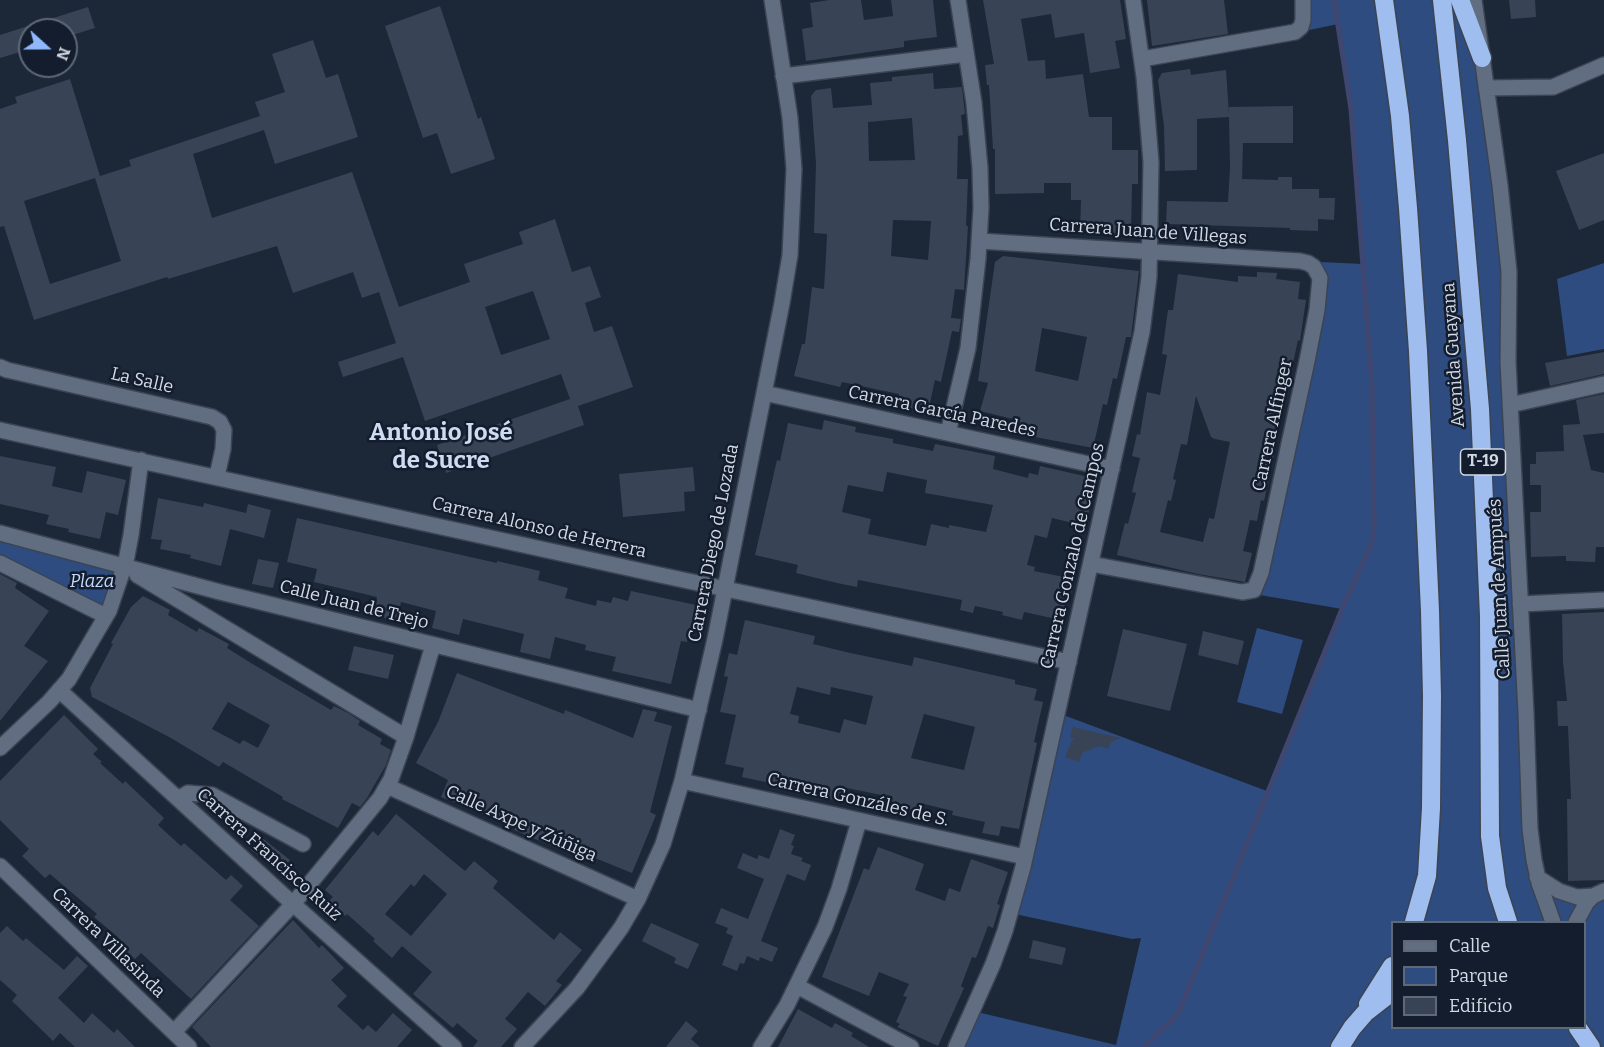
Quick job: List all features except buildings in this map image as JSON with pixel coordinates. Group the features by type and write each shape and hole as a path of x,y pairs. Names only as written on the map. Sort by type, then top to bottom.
{"highway":[{"name":"Avenida Guayana","path":"1384,0 1400,116 1409,220 1418,351 1430,611 1431,808 1427,876 1414,921"},
{"name":"Avenida Guayana","path":"1442,0 1457,140 1480,409 1490,616 1490,836 1497,888 1508,921"},
{"path":"1460,0 1482,58"},
{"path":"1340,1047 1391,968"},
{"path":"1352,1028 1365,1013 1391,993"}],"street":[{"name":"Carrera Diego de Lozada","path":"522,1047 577,988 614,938 638,899 663,844 682,781 699,710 785,284 793,210 794,169 791,128 772,0"},
{"path":"948,433 968,348 979,241 980,168 974,103 958,0"},
{"name":"Carrera Gonzalo de Campos","path":"956,1047 997,953 1025,857 1142,332 1149,277 1150,162 1142,59 1133,0"},
{"path":"1142,59 1295,32 1301,27 1303,0"},
{"name":"Calle Juan de Ampués","path":"1474,0 1507,238 1508,362 1530,829 1538,878 1553,921"},
{"path":"783,76 966,54"},
{"path":"1486,88 1552,87 1604,65"},
{"name":"Carrera Juan de Villegas","path":"979,241 1300,261 1314,267"},
{"name":"Carrera Alfinger","path":"1091,564 1242,592 1254,590 1261,573 1317,310 1320,278 1314,267"},
{"name":"La Salle","path":"0,367 212,417 220,422 224,429 223,449 217,476"},
{"path":"1510,405 1604,384"},
{"name":"Carrera García Paredes","path":"764,393 1112,469"},
{"name":"Carrera Alonso de Herrera","path":"0,430 1069,662"},
{"path":"1,745 59,690 80,662 106,616 124,567 132,534 141,460"},
{"name":"Calle Juan de Trejo","path":"0,533 124,567 699,710"},
{"path":"0,563 106,616"},
{"path":"124,567 406,737"},
{"path":"1520,604 1604,600"},
{"path":"174,1032 293,904 363,821 387,786 406,737 433,645"},
{"name":"Carrera Francisco Ruiz","path":"59,690 293,904 454,1047"},
{"name":"Carrera Gonzáles de S.","path":"682,781 1025,857"},
{"name":"Calle Axpe y Zúñiga","path":"387,786 638,899"},
{"path":"178,799 188,793 212,795 303,844"},
{"path":"761,1047 797,986 825,927 859,821"},
{"name":"Carrera Villasinda","path":"0,866 189,1047"},
{"path":"1538,878 1559,891 1577,897 1599,893"},
{"path":"1577,921 1587,902 1599,893"},
{"path":"797,986 911,1047"}],"green space":[{"path":"1303,0 1474,0 1500,185 1534,860 1559,891 1604,891 1604,1047 956,1047 973,1011 1116,1045 1141,938 1132,939 1010,913 1058,713 1267,791 1342,609 1242,592 1249,592 1320,286 1300,261 1363,264 1351,109 1338,24 1286,35 1295,32"},
{"path":"1604,263 1604,349 1567,356 1557,279"},
{"name":"Plaza","path":"0,535 124,567 109,611 0,560"},
{"path":"1257,628 1303,640 1282,714 1237,702"}],"waterway":[{"path":"1144,1047 1178,1014 1342,609 1371,545 1374,527 1372,386 1351,109 1334,0"}],"district":[{"name":"Antonio José de Sucre","path":"441,447"}]}
